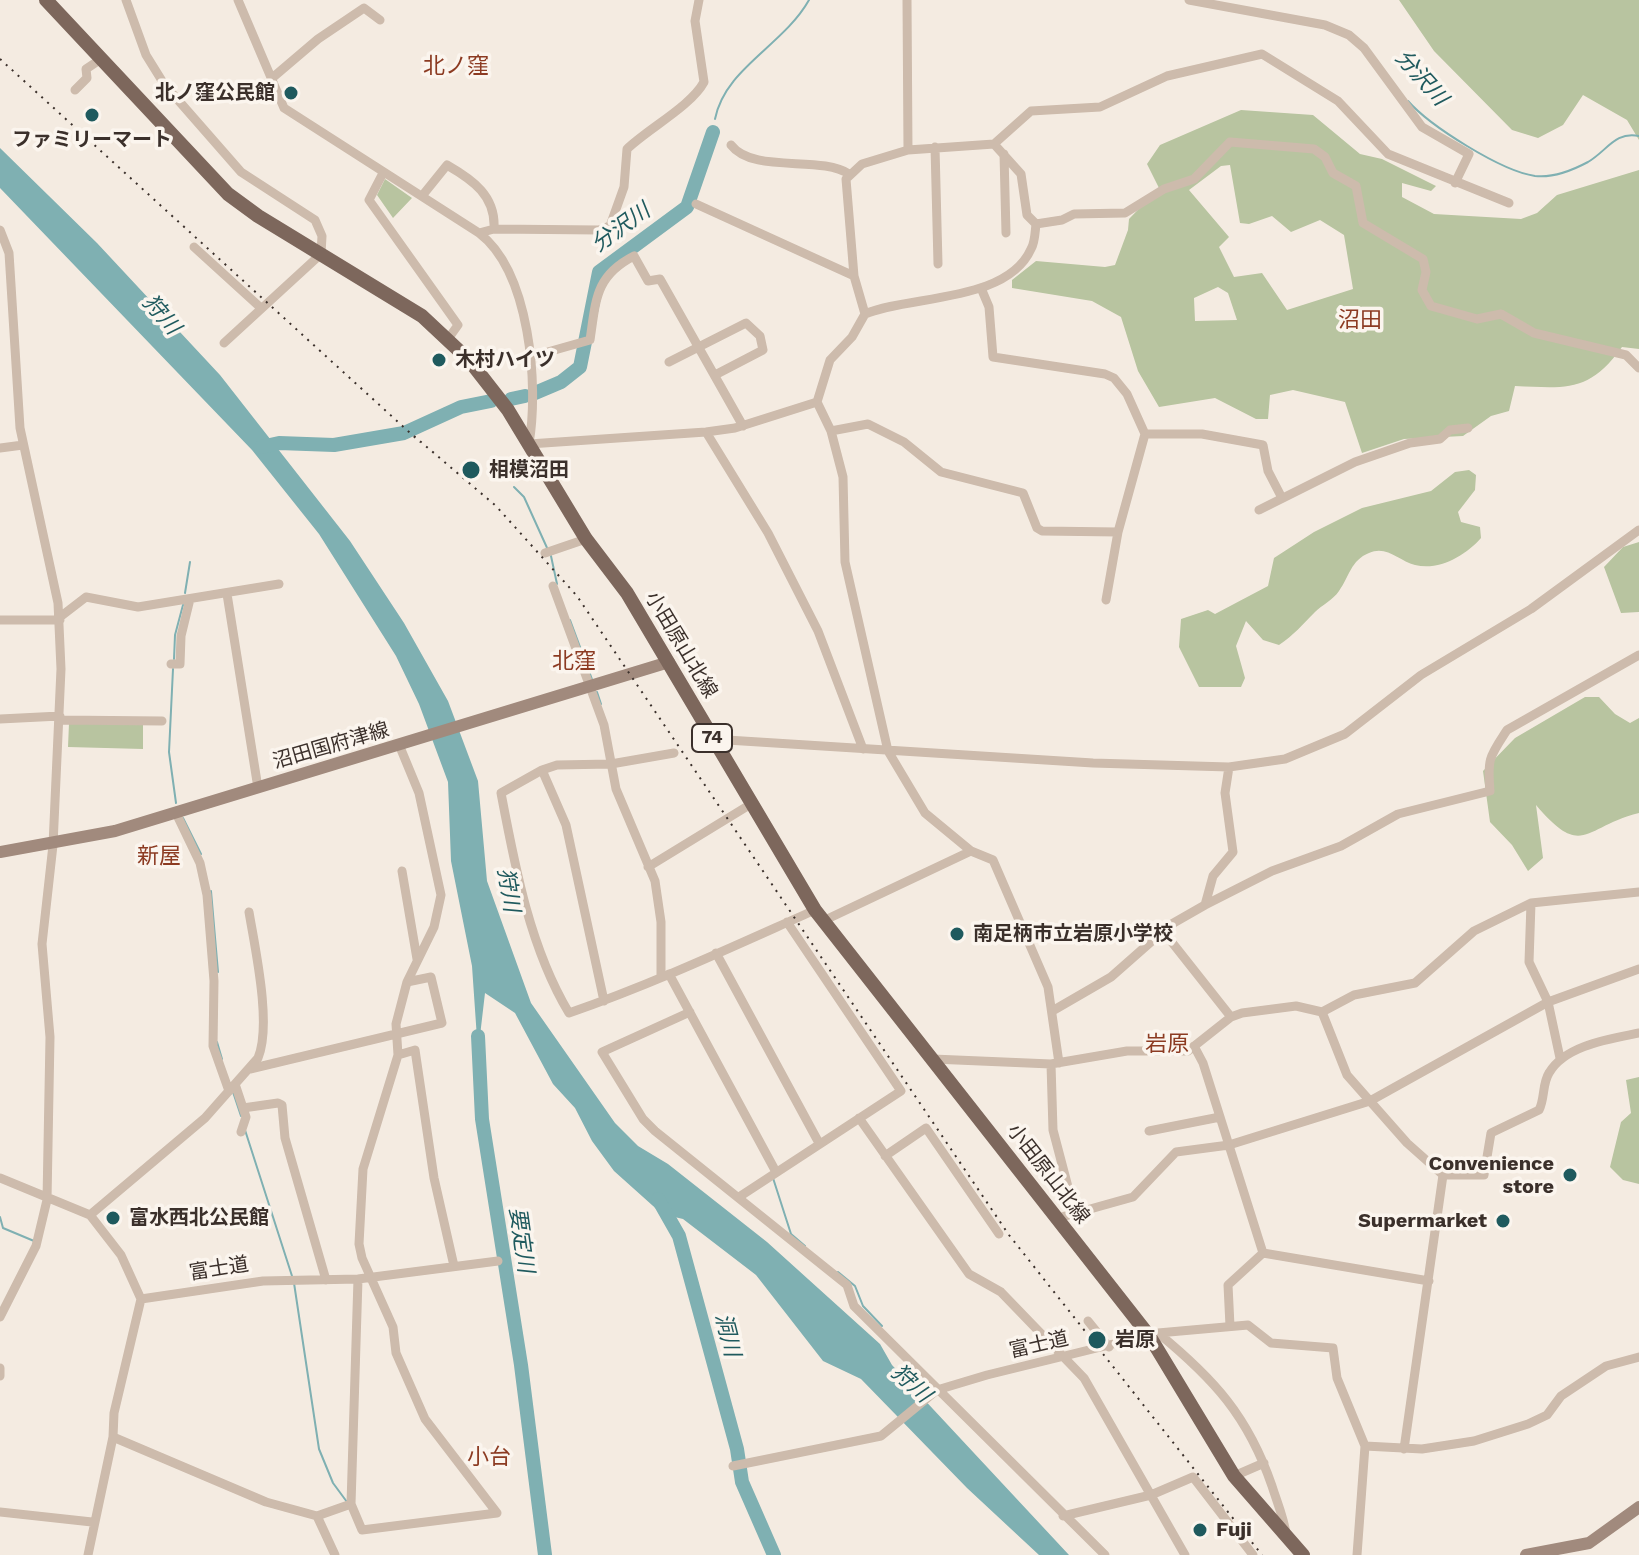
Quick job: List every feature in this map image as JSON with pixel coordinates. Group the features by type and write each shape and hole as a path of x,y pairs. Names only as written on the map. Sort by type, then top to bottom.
{"main road":[{"name":"小田原山北線","path":"46,0 228,194 422,316 448,339 500,400 586,539 627,593 819,916 933,1059 1064,1215 1154,1335 1234,1476 1303,1555"},
{"name":"沼田国府津線","path":"0,852 53,845 176,813 590,689 669,662"},
{"path":"1526,1555 1589,1543 1639,1507"}],"street":[{"path":"126,0 146,55 164,84 241,172 315,220 322,236 321,254 224,343"},
{"path":"238,0 284,108 479,233 499,250 521,306 530,357 529,444 706,432 743,426 817,402"},
{"path":"479,233 494,229 599,230 610,226 624,187 627,149 651,126 686,103 704,82 695,21 699,0"},
{"path":"907,0 908,150"},
{"path":"1189,0 1325,25 1349,35 1364,48 1422,127 1469,154 1455,183"},
{"path":"271,79 318,39 364,8 380,20"},
{"path":"1509,203 1388,154 1338,101 1262,54 1167,76 1100,107 1031,111 994,144 908,150 862,164 849,174 846,179 854,276 865,314 852,337 830,360 817,402 831,431 846,494 845,562 888,751 925,813 971,851 993,860 1028,938 1054,1010 1053,1130 1068,1187 1064,1215 1133,1197 1176,1152 1229,1145 1370,1101 1548,1002 1639,969"},
{"path":"75,90 87,78 86,69 101,59"},
{"path":"1036,224 1062,220 1074,214 1125,213 1164,189 1194,179 1230,142 1314,149 1325,157 1333,173 1356,186 1363,223 1423,259 1426,272 1422,290 1431,306 1477,319 1501,314 1534,333 1626,355 1639,368"},
{"path":"994,144 1021,174 1027,215 1036,224"},
{"path":"731,145 740,155 803,166 839,167 849,174"},
{"path":"935,147 938,264"},
{"path":"1004,154 1006,233"},
{"path":"422,196 447,165 471,179 491,204 495,211 494,229"},
{"path":"383,173 369,200 458,325 448,339"},
{"path":"696,204 854,276"},
{"path":"865,314 981,288 1008,274 1031,250 1036,224"},
{"path":"0,230 9,253 23,445 60,618 60,718 53,845 42,944 50,1037 45,1160 47,1200 36,1246 0,1317"},
{"path":"194,247 261,308"},
{"path":"530,357 590,340 602,281 616,265 634,256 648,281 660,279 743,426"},
{"path":"981,288 989,307 993,357 1048,363 1114,378 1127,394 1145,434 1118,532 1106,600"},
{"path":"669,362 746,323 760,336 763,350 715,375"},
{"path":"831,431 868,424 904,442 941,472 1023,493 1037,528 1042,531 1118,532"},
{"path":"1259,510 1355,462 1410,443 1440,439 1450,430 1468,428"},
{"path":"706,432 768,533 818,631 863,749"},
{"path":"1145,434 1202,434 1263,445 1268,471 1282,498"},
{"path":"0,448 23,445"},
{"path":"714,743 1229,767 1285,759 1345,734 1421,675 1531,609 1639,530"},
{"path":"545,553 586,539"},
{"path":"0,620 60,618 86,597 138,607 279,584"},
{"path":"553,586 604,725 616,789 659,900 665,976 690,1012 776,1172"},
{"path":"227,594 258,788"},
{"path":"174,664 190,599"},
{"path":"1054,1010 1111,977 1163,931 1205,905 1272,871 1341,846 1398,814 1490,791 1487,764 1494,746 1507,730 1639,655"},
{"path":"0,719 162,721"},
{"path":"358,1279 351,1504 362,1530 497,1513 425,1419 396,1353 393,1327 359,1244 363,1169 398,1055 395,1035 407,982 434,927 441,895 419,793 400,747"},
{"path":"674,753 611,764 557,765 501,793 520,884 558,994 569,1013 665,976 787,922 819,916 971,851"},
{"path":"1205,905 1206,891 1213,876 1233,852 1225,793 1229,767"},
{"path":"542,770 566,825 604,1001"},
{"path":"648,867 751,804"},
{"path":"176,813 200,863 207,895 214,981 213,1046 246,1117 241,1132"},
{"path":"402,871 417,959"},
{"path":"933,1059 1055,1064 1127,1051 1188,1051 1231,1017 1296,1006 1322,1012 1354,995 1415,983 1474,931 1531,903 1639,892"},
{"path":"1531,903 1529,962 1548,1002 1560,1058"},
{"path":"90,1215 132,1182 232,1088 250,1069 262,1047 260,977 249,912"},
{"path":"739,1197 901,1091 787,922"},
{"path":"1163,931 1231,1017"},
{"path":"716,953 819,1143"},
{"path":"250,1069 442,1023 431,977 407,982"},
{"path":"690,1012 602,1052 643,1119 847,1285 854,1306 936,1391 1105,1555"},
{"path":"1322,1012 1347,1075 1407,1143 1443,1175 1484,1175 1491,1133 1539,1110 1546,1077 1560,1058 1608,1039 1639,1033"},
{"path":"1194,1046 1263,1253"},
{"path":"398,1055 415,1050 434,1178 454,1266"},
{"path":"243,1108 282,1105 285,1138 326,1280"},
{"path":"1149,1131 1220,1117"},
{"path":"859,1118 969,1274 1001,1292 1065,1357 1092,1390 1185,1555"},
{"path":"885,1156 926,1128 999,1234"},
{"path":"1404,1449 1443,1175"},
{"path":"1,1178 47,1200 90,1215 121,1255 141,1299 114,1413 113,1437 92,1522 88,1555"},
{"path":"1263,1253 1429,1281"},
{"path":"1263,1253 1228,1285 1230,1326 1251,1326 1271,1343 1333,1348 1337,1378 1365,1446 1357,1555"},
{"name":"富士道","path":"141,1299 263,1281 358,1279 498,1261"},
{"path":"1088,1321 1109,1347"},
{"name":"富士道","path":"733,1466 884,1434 936,1391 1154,1335 1230,1326"},
{"path":"1154,1335 1194,1362 1234,1405 1264,1463 1286,1538"},
{"path":"1365,1446 1404,1449 1474,1441 1528,1424 1547,1415 1561,1396 1606,1366 1639,1357"},
{"path":"0,1368 0,1376"},
{"path":"113,1437 252,1496 317,1516 351,1504"},
{"path":"1234,1476 1264,1463"},
{"path":"1063,1516 1151,1495 1193,1477 1253,1555"},
{"path":"0,1512 92,1522"},
{"path":"317,1516 335,1555"}],"green space":[{"path":"1399,0 1639,0 1639,140 1627,120 1583,95 1563,125 1538,138 1512,130 1434,51"},
{"path":"1241,110 1313,115 1360,154 1382,159 1436,186 1431,191 1402,183 1402,197 1434,214 1521,219 1537,213 1557,195 1639,170 1639,349 1622,347 1599,373 1575,384 1563,387 1515,386 1509,411 1491,416 1463,436 1404,439 1362,453 1345,402 1293,390 1270,395 1268,419 1256,419 1215,398 1159,407 1138,371 1121,317 1092,301 1012,288 1012,280 1036,261 1105,267 1115,265 1129,219 1159,188 1147,164 1160,145","holes":["1230,165 1240,223 1249,224 1272,216 1291,232 1320,220 1344,235 1353,289 1287,310 1262,273 1234,277 1219,247 1229,237 1189,190 1221,166","1218,287 1228,293 1237,320 1195,321 1194,298"]},
{"path":"385,179 412,198 393,218 377,195"},
{"path":"1469,470 1476,475 1475,490 1458,512 1461,522 1480,527 1481,538 1468,550 1434,566 1415,565 1382,551 1363,556 1354,564 1337,594 1279,645 1263,640 1246,621 1236,646 1245,678 1241,687 1199,687 1179,647 1181,619 1208,610 1215,614 1268,586 1274,558 1314,532 1362,508 1431,491 1455,472"},
{"path":"1639,542 1639,612 1621,613 1604,567 1623,547"},
{"path":"1585,697 1599,697 1615,714 1630,723 1639,718 1639,813 1584,835 1574,835 1552,822 1536,805 1543,858 1528,871 1512,845 1490,822 1483,771 1515,738"},
{"path":"69,723 143,724 143,749 68,747"},
{"path":"1639,1077 1639,1184 1623,1180 1610,1167 1621,1122 1631,1113 1626,1080"}],"water":[{"name":"狩川","path":"0,148 97,243 220,375 350,541 404,623 448,701 478,781 487,881 531,1003 615,1123 638,1146 668,1164 767,1242 880,1344 892,1365 1069,1555 1039,1555 967,1488 861,1379 823,1361 756,1275 683,1219 662,1214 614,1171 592,1141 575,1108 553,1084 515,1013 485,993 478,1053 472,966 451,861 448,782 419,704 396,656 319,534 252,450 0,188"}],"waterway":[{"name":"分沢川","path":"715,119 730,85 785,31 809,0"},
{"name":"分沢川","path":"1408,101 1432,123 1467,146 1504,166 1535,176 1569,170 1588,162 1617,139 1639,136"},
{"name":"分沢川","path":"535,393 561,382 580,367 599,272 687,207 713,132"},
{"name":"分沢川","path":"511,399 525,396"},
{"name":"分沢川","path":"261,447 279,443 334,445 404,433 461,407 491,401"},
{"path":"514,487 524,497 548,550"},
{"path":"551,556 557,584"},
{"path":"185,593 190,562"},
{"path":"174,659 175,635 183,605"},
{"path":"570,620 593,682"},
{"path":"173,669 169,752 176,803"},
{"path":"597,692 601,704"},
{"path":"183,818 201,854"},
{"path":"211,891 218,972"},
{"name":"要定川","path":"478,1036 482,1119 521,1365 545,1555"},
{"path":"217,1042 222,1059"},
{"path":"233,1092 241,1116"},
{"path":"245,1130 292,1276"},
{"path":"773,1178 791,1234 805,1246"},
{"name":"洞川","path":"658,1199 679,1236 737,1449 742,1482 774,1555"},
{"path":"0,1217 3,1228 34,1241"},
{"path":"838,1272 855,1286 863,1306 882,1326"},
{"path":"294,1283 319,1449 333,1483 347,1502"}],"railway":[{"path":"0,59 420,442"},
{"path":"414,436 496,506 577,596 1009,1235 1262,1555"}],"place":[{"name":"北ノ窪公民館","path":"291,93"},
{"name":"ファミリーマート","path":"92,115"},
{"name":"木村ハイツ","path":"439,360"},
{"name":"相模沼田","path":"471,470"},
{"name":"南足柄市立岩原小学校","path":"957,934"},
{"name":"Convenience store","path":"1570,1175"},
{"name":"富水西北公民館","path":"113,1218"},
{"name":"Supermarket","path":"1503,1221"},
{"name":"岩原","path":"1097,1340"},
{"name":"Fuji","path":"1200,1530"}],"district":[{"name":"北ノ窪","path":"456,67"},
{"name":"沼田","path":"1360,321"},
{"name":"北窪","path":"574,662"},
{"name":"新屋","path":"159,857"},
{"name":"岩原","path":"1167,1045"},
{"name":"小台","path":"489,1458"}]}
